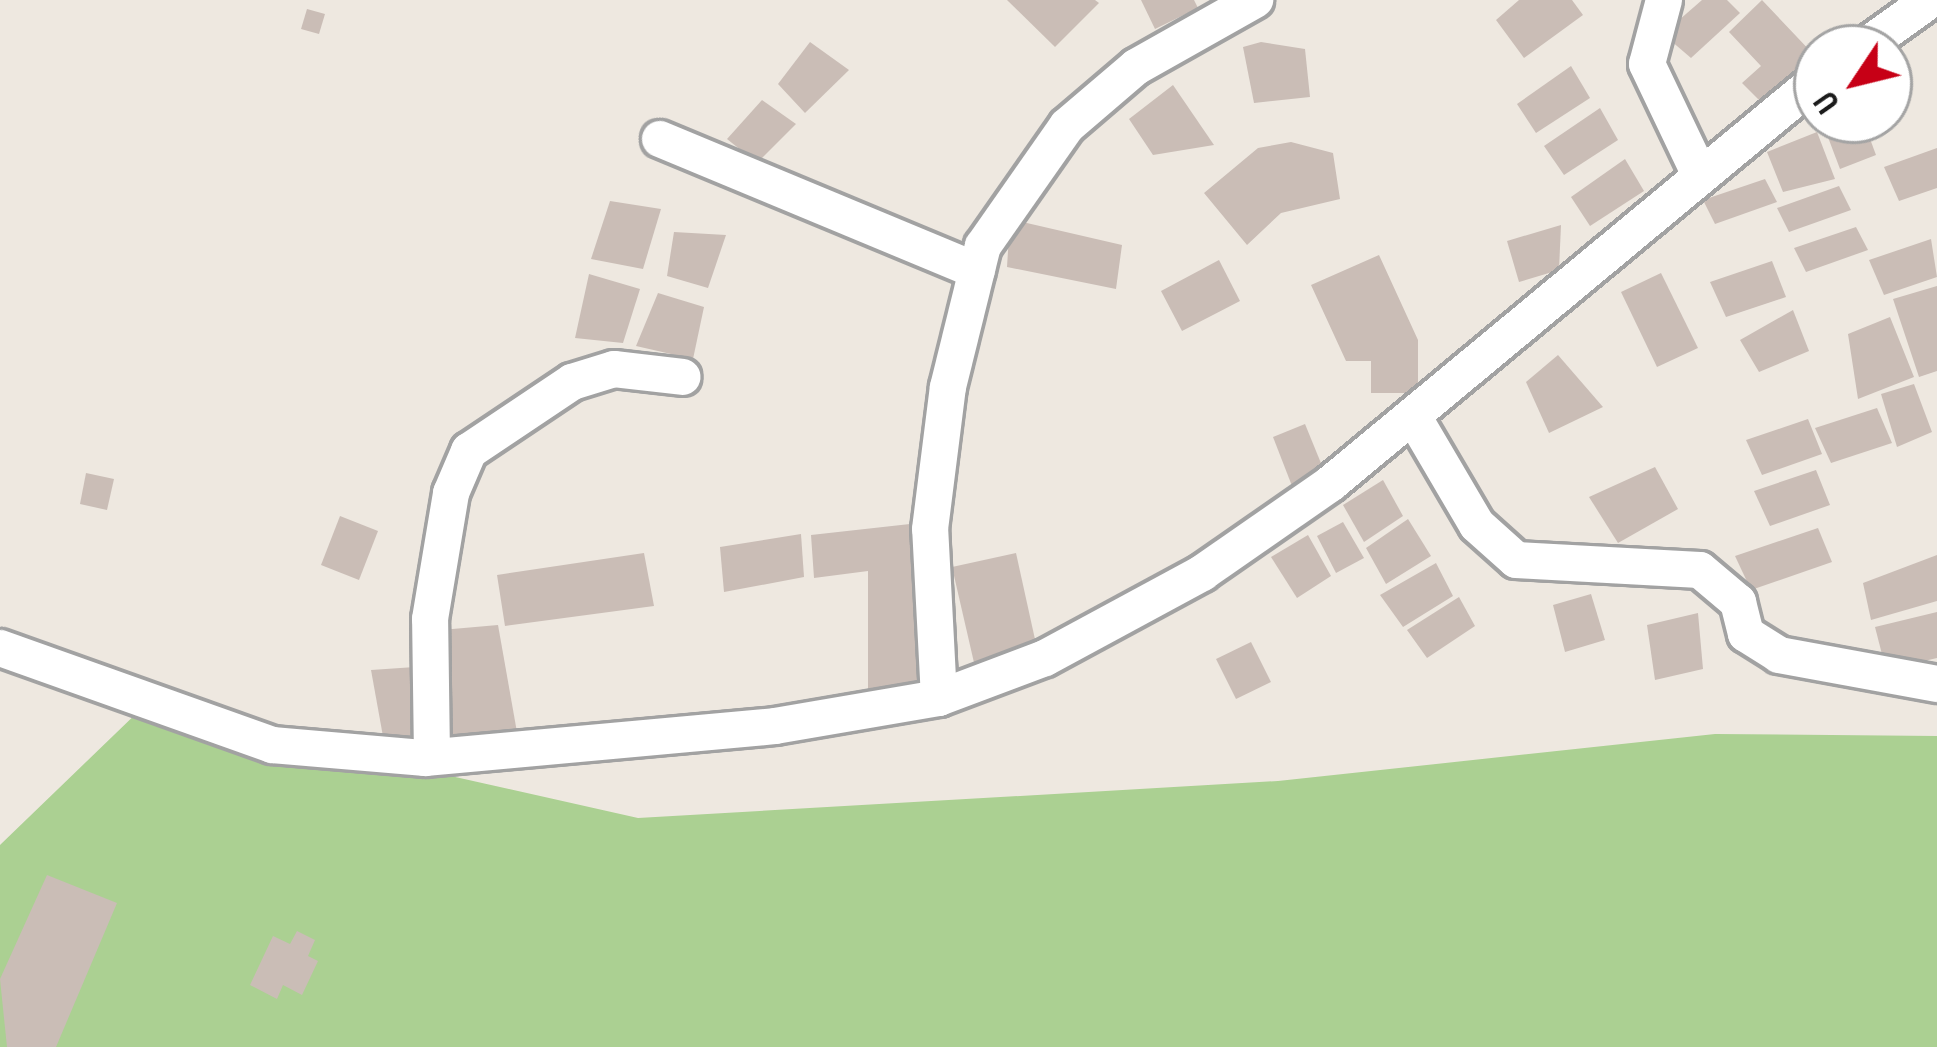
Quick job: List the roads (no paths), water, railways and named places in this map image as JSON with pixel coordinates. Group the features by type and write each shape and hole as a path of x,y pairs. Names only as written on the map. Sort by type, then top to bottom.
{"street":[{"path":"939,698 930,529 948,387 983,245 1067,126 1136,67 1255,0"},
{"path":"1664,0 1647,64 1700,175"},
{"path":"1896,24 1930,0"},
{"path":"0,648 272,746 432,756 775,726 939,698 1045,658 1202,573 1414,416 1793,99"},
{"path":"660,139 977,271"},
{"path":"432,756 430,619 451,493 469,452 572,382 614,369 683,377"},
{"path":"1414,416 1478,525 1516,560 1700,570 1738,602 1746,634 1779,656 1937,684"}]}
